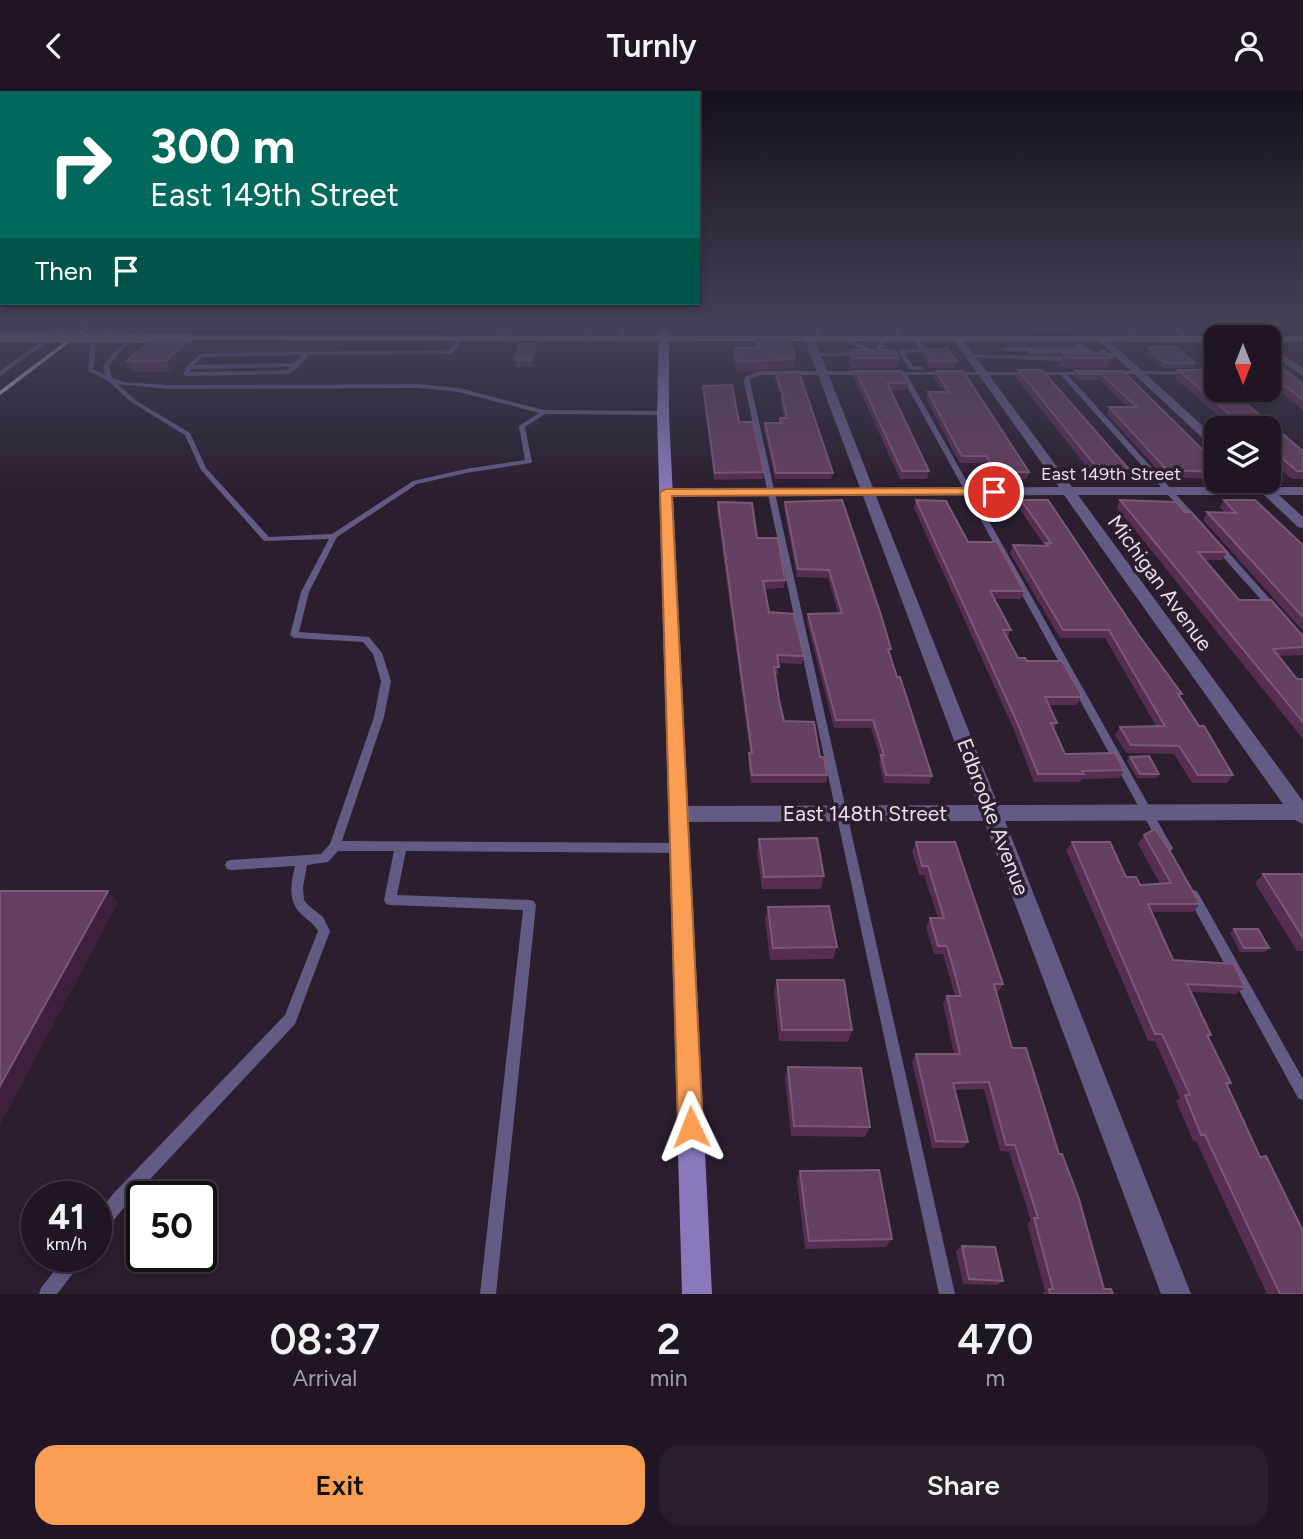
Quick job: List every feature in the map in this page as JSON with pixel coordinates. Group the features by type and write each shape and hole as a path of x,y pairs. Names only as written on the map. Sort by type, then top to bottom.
{"main road":[{"path":"664,383 697,1294"}],"street":[{"name":"Edbrooke Avenue","path":"830,383 869,492 1176,1294"},
{"name":"Michigan Avenue","path":"989,383 1302,813"},
{"path":"1151,383 1204,433"},
{"name":"East 149th Street","path":"1281,491 1303,491"},
{"name":"East 149th Street","path":"666,492 1204,492"},
{"path":"1270,493 1303,524"},
{"name":"East 148th Street","path":"679,814 1302,813"}],"lane":[{"path":"114,383 133,401 188,434 203,470 267,539 334,536"},
{"path":"121,383 167,387 419,386 459,390 544,412 663,413"},
{"path":"748,383 947,1294"},
{"path":"909,383 1174,861"},
{"path":"1072,383 1205,531"},
{"path":"232,865 324,859 335,846 379,717 386,681 377,653 366,639 294,635 305,591 334,536 415,482 529,462 522,426 544,412"},
{"path":"1214,541 1285,621"},
{"path":"335,846 680,848"},
{"path":"401,846 390,900 530,905 488,1294"},
{"path":"112,1209 290,1019 324,931 320,921 303,909 297,899 302,861"},
{"path":"1188,885 1303,1093"},
{"path":"47,1294 64,1272"}],"building":[{"path":"779,383 803,383 833,473 776,473 765,423 781,423 780,418 787,418"},
{"path":"862,383 887,383 929,471 902,471"},
{"path":"944,383 971,383 1029,472 996,472 986,456 962,456 928,392 949,392"},
{"path":"1029,383 1054,383 1128,468 1098,469"},
{"path":"1111,383 1135,383 1204,451 1204,472 1167,470 1109,407 1137,407"},
{"path":"1193,383 1204,383 1204,392"},
{"path":"1281,383 1303,384 1303,400 1285,386 1281,386"},
{"path":"732,385 739,422 753,422 764,472 715,473 703,386"},
{"path":"1217,403 1246,403 1261,416 1232,416"},
{"path":"1281,433 1303,451 1303,471 1297,471 1281,457"},
{"path":"842,500 881,615 897,677 900,677 932,776 886,775 881,755 884,755 873,720 836,720 808,614 842,613 829,570 798,569 785,502"},
{"path":"916,500 946,501 968,542 997,542 1024,591 990,591 1011,630 1003,630 1018,658 1025,658 1027,661 1062,661 1081,694 1081,697 1045,697 1057,723 1051,723 1065,754 1115,753 1124,770 1082,771 1084,774 1038,774"},
{"path":"1021,500 1048,500 1138,634 1182,694 1178,694 1199,726 1204,726 1233,775 1198,775 1179,746 1131,745 1120,727 1165,726 1109,630 1063,630 1013,545 1048,546 1046,543 1051,543"},
{"path":"1120,500 1176,502 1185,512 1191,512 1227,552 1198,552 1239,600 1271,600 1303,636 1303,647 1273,649 1297,679 1303,679 1303,722"},
{"path":"1224,500 1255,500 1303,545 1303,617 1207,512 1236,513"},
{"path":"718,502 752,503 757,538 778,538 785,580 763,581 769,612 794,614 804,656 777,655 779,667 774,667 779,700 784,721 814,722 820,757 824,757 827,775 752,775 749,753 752,753"},
{"path":"1149,756 1159,774 1140,774 1130,757"},
{"path":"1155,829 1200,904 1148,904 1173,960 1234,964 1245,987 1187,984 1211,1035 1207,1035 1231,1083 1226,1083 1260,1157 1266,1156 1303,1231 1303,1294 1280,1294 1205,1135 1201,1135 1185,1095 1190,1095 1162,1034 1155,1034 1072,842 1110,842 1126,877 1136,877 1140,885 1171,883 1144,835"},
{"path":"817,838 824,876 764,877 759,839"},
{"path":"916,842 955,842 1003,984 994,984 1012,1048 1026,1048 1059,1154 1062,1154 1079,1199 1104,1289 1111,1289 1113,1294 1050,1294 1049,1289 1053,1289 1034,1218 1038,1218 1015,1145 1006,1145 989,1082 953,1083 968,1142 936,1141 916,1054 960,1054 947,996 961,996 947,946 938,946 930,918 944,918 928,866 922,866"},
{"path":"1263,874 1303,874 1303,938"},
{"path":"0,891 108,891 0,1086"},
{"path":"829,906 837,947 773,948 768,907"},
{"path":"1234,929 1258,929 1269,948 1244,948"},
{"path":"777,980 844,980 852,1030 782,1030"},
{"path":"788,1067 861,1068 870,1127 794,1126"},
{"path":"879,1170 892,1239 809,1241 800,1171"},
{"path":"962,1246 995,1247 1003,1281 969,1279"}],"railway":[{"path":"0,393 13,383"}],"route":[{"path":"691,1127 666,492 994,492"}]}
